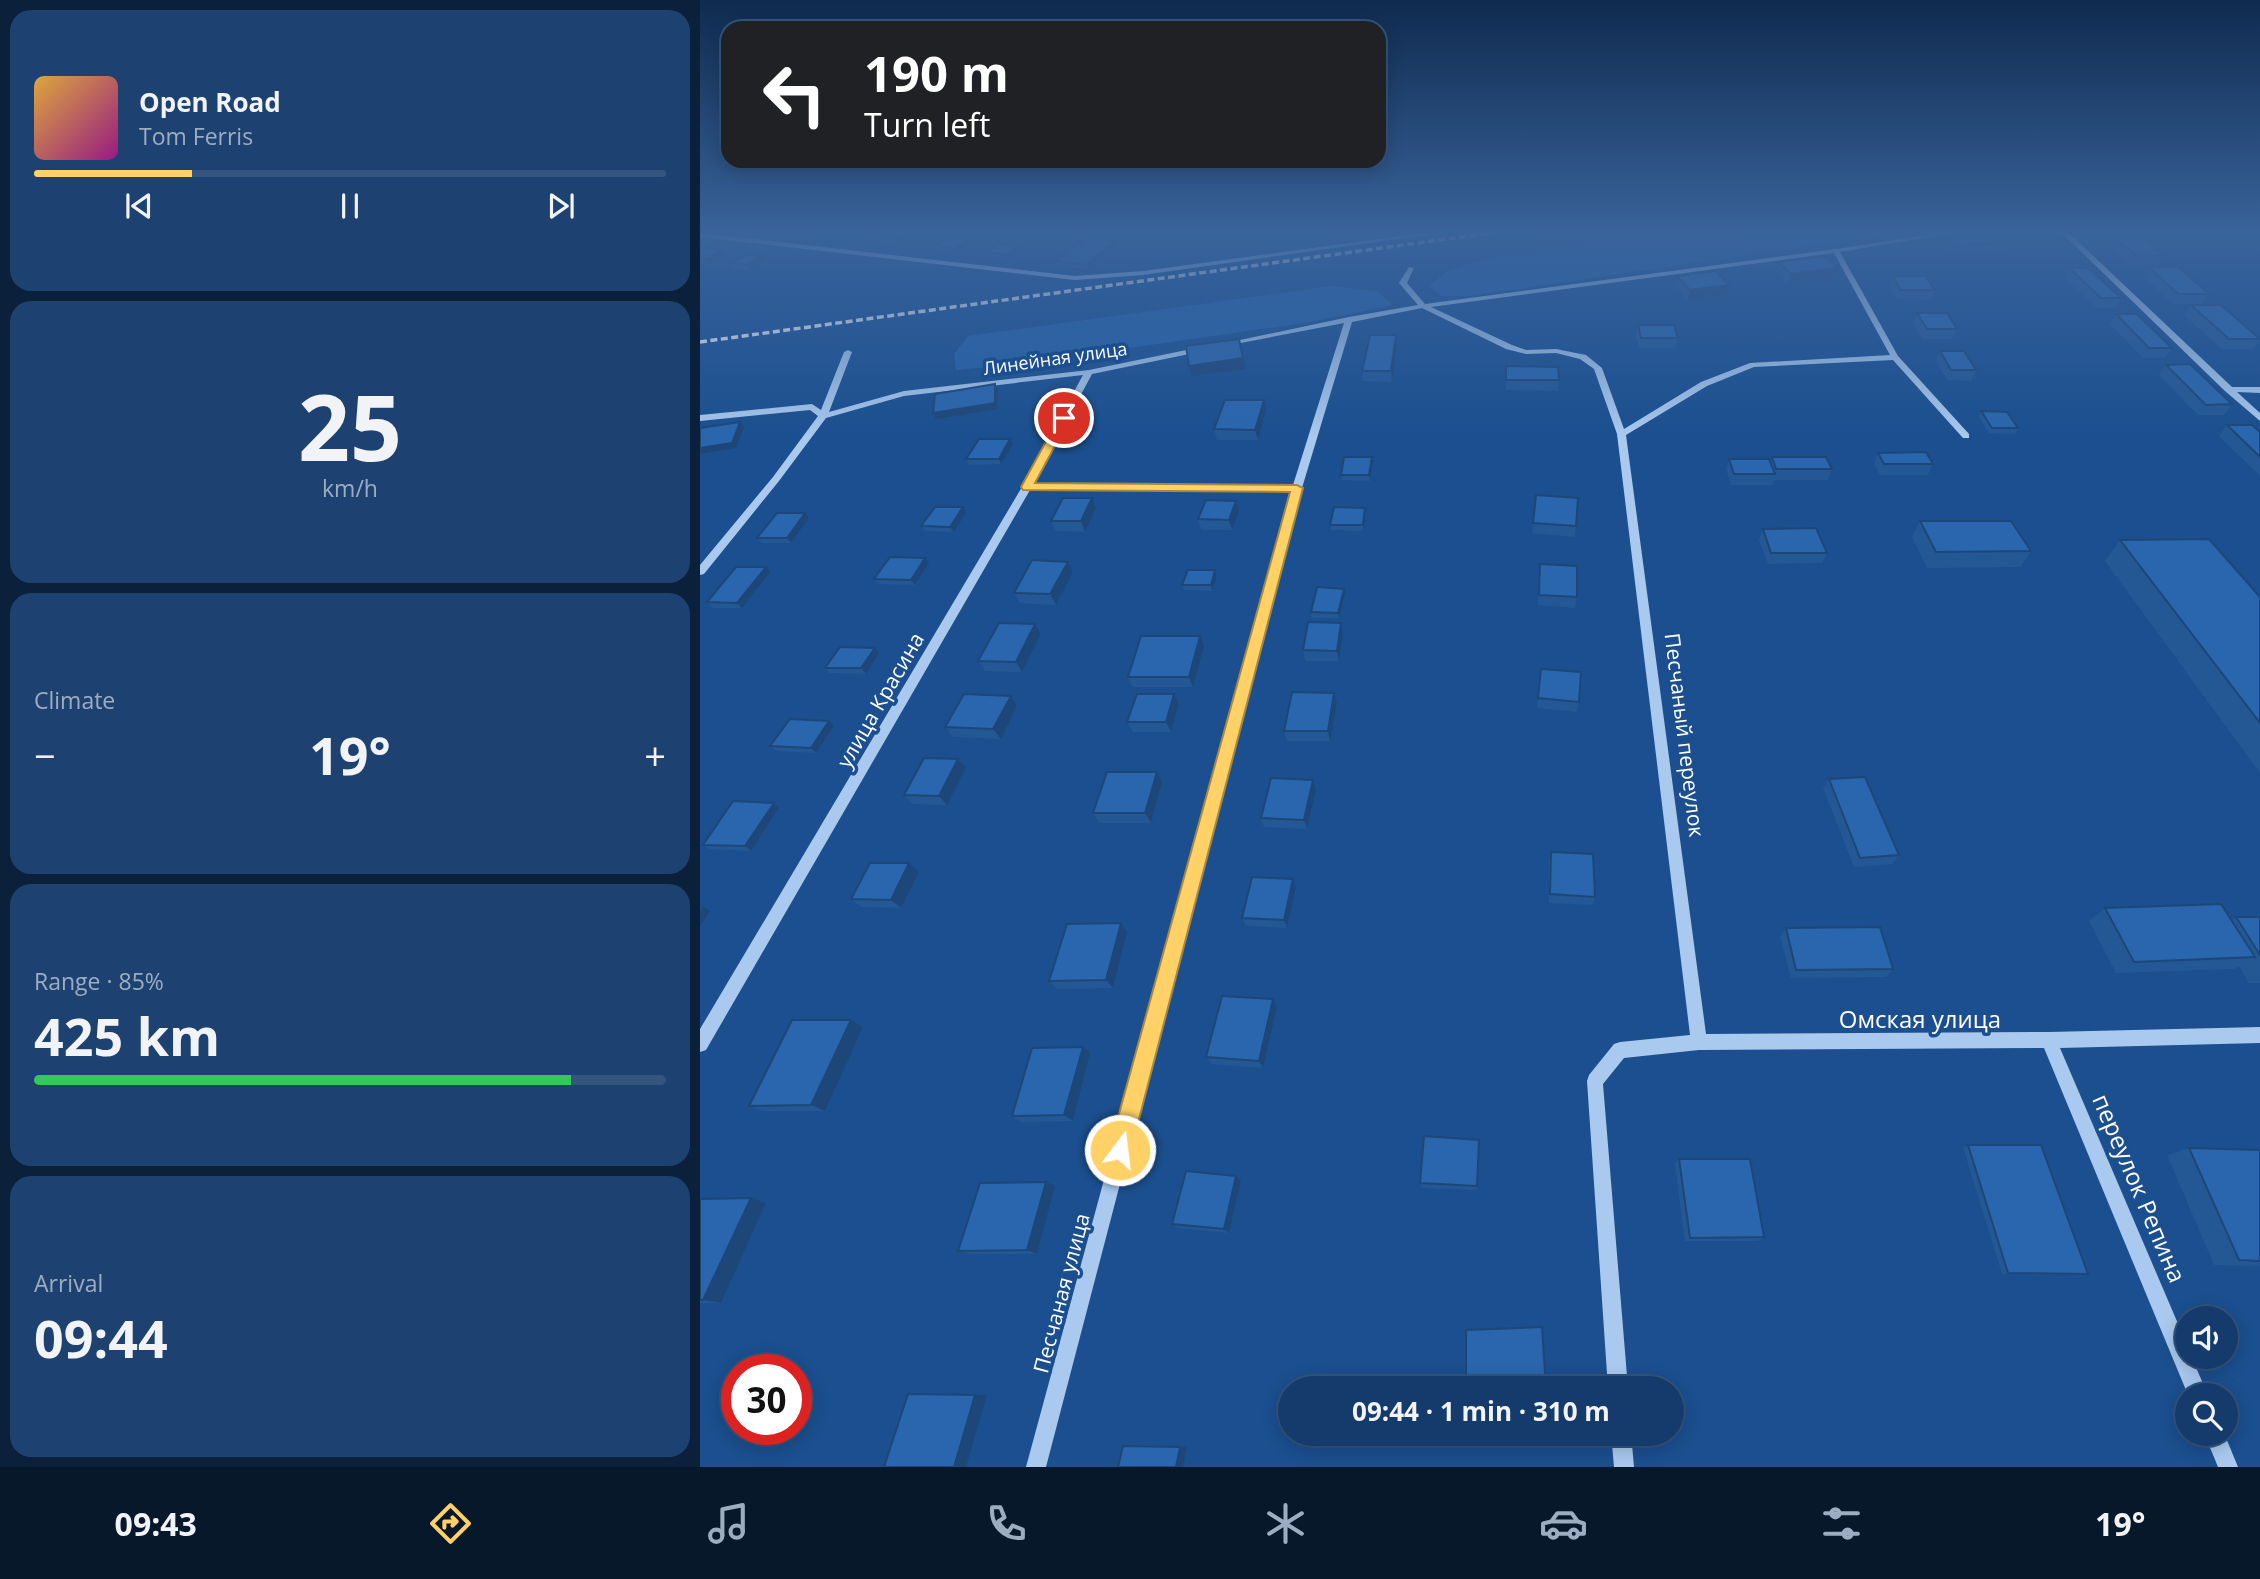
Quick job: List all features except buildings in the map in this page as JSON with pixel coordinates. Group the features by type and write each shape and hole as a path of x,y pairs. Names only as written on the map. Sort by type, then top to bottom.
{"street":[{"path":"1418,300 1423,306 1509,347 1525,352 1556,351 1583,357 1598,368 1621,434 1704,384 1753,365 1895,357"},
{"name":"Линейная улица","path":"700,418 812,407 823,416 904,394 1089,372 1349,319 1465,300"},
{"path":"1864,300 1895,357 1966,436"},
{"path":"2135,300 2260,418"},
{"name":"Песчаная улица","path":"1036,1467 1297,488 1349,319"},
{"path":"700,572 823,416 848,352"},
{"name":"улица Красина","path":"700,1044 1027,487 1089,372"},
{"path":"2228,390 2260,390"},
{"name":"Песчаный переулок","path":"1621,434 1699,1042"},
{"path":"1027,487 1297,488"},
{"name":"Омская улица","path":"1595,1081 1620,1050 1699,1042 2049,1040 2260,1035"},
{"name":"переулок Репина","path":"2049,1040 2193,1383"},
{"path":"1595,1081 1617,1376"},
{"path":"1622,1446 1624,1467"},
{"path":"2219,1446 2228,1467"}],"shaded area":[{"path":"1226,300 1388,300 1393,305 1311,322 1011,365 956,370 954,354 968,336"}],"railway":[{"path":"700,342 1001,300"}],"route":[{"path":"1064,418 1027,487 1297,488 1120,1150"}]}
